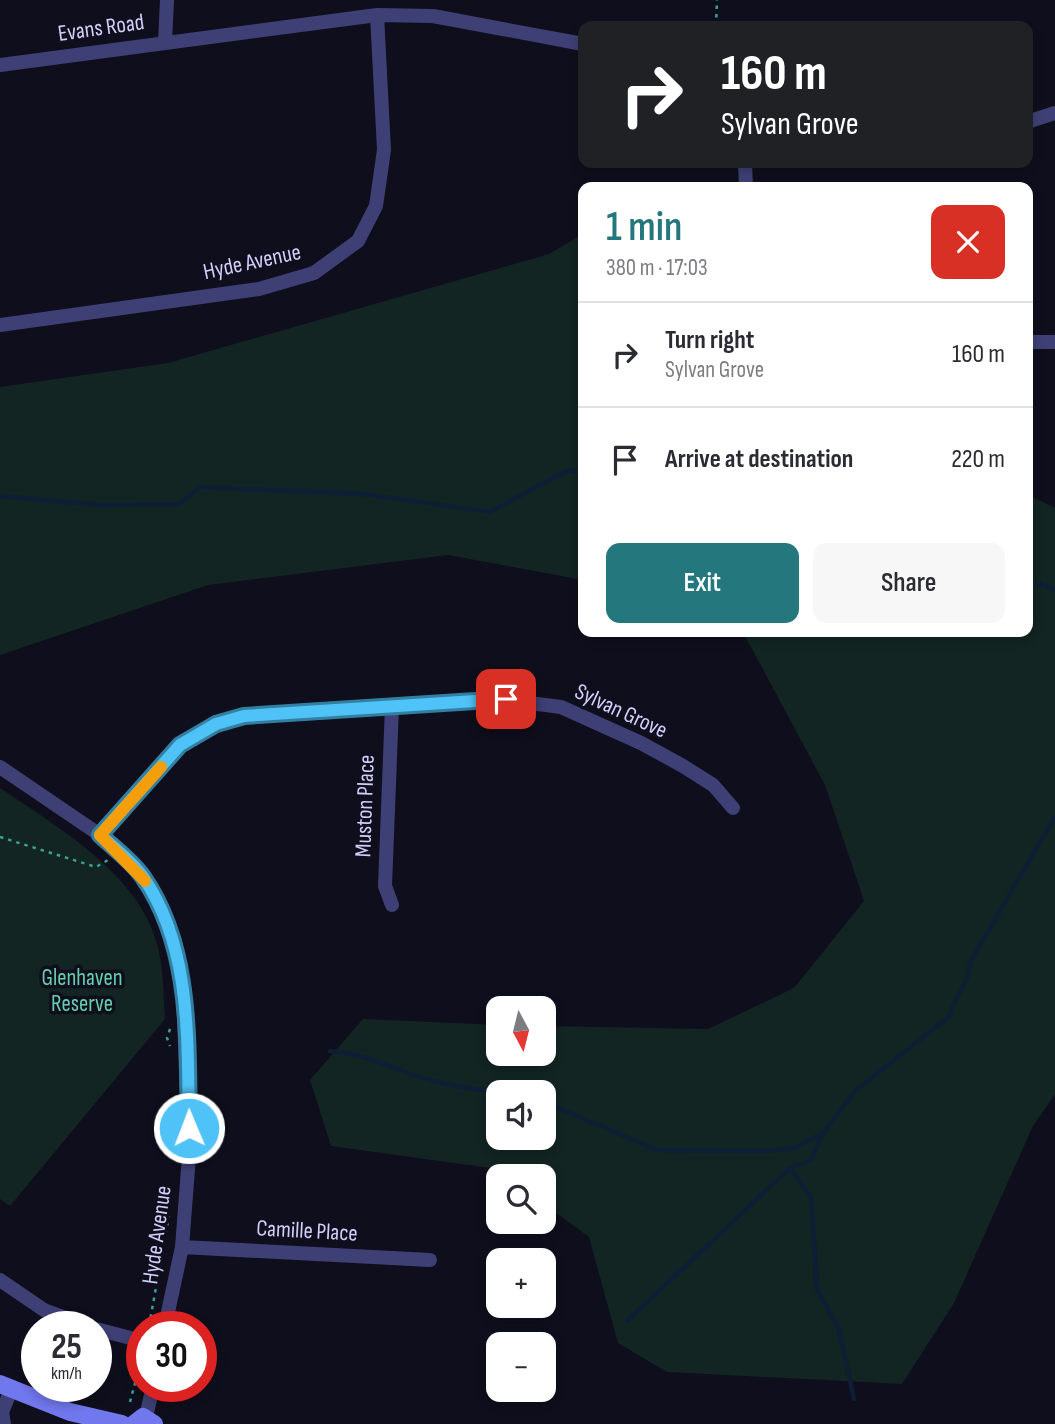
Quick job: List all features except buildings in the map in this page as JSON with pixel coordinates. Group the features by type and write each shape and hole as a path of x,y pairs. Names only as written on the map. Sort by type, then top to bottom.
{"main road":[{"path":"6,1387 70,1412 122,1424"}],"street":[{"path":"165,42 167,0"},
{"name":"Evans Road","path":"0,65 377,15 433,16 578,43"},
{"name":"Hyde Avenue","path":"0,325 259,289 314,273 358,241 376,206 384,150 377,15"},
{"path":"1033,120 1055,113"},
{"path":"1033,342 1055,342"},
{"name":"Sylvan Grove","path":"100,835 180,745 216,724 244,716 506,699 561,707 641,743 713,785 733,808"},
{"name":"Muston Place","path":"392,706 385,886 392,905"},
{"name":"Hyde Avenue","path":"0,767 100,835 141,874 161,906 175,941 183,992 189,1156 182,1247 168,1311"},
{"name":"Camille Place","path":"182,1247 430,1260"},
{"path":"0,1280 47,1311"},
{"path":"4,1424 2,1412 6,1387"},
{"path":"145,1422 149,1402"}],"path":[{"path":"716,21 717,0"},
{"path":"0,837 96,867 120,854"},
{"path":"170,1030 167,1038 171,1051"},
{"path":"152,1311 170,1210"}],"green space":[{"path":"578,237 578,579 448,555 208,585 0,655 0,387 168,363 549,254"},
{"path":"1033,497 1055,508 1055,1094 1033,1126 954,1303 902,1384 667,1372 618,1343 589,1237 556,1213 556,1164 486,1164 486,1167 331,1146 310,1080 363,1019 486,1024 486,1066 556,1066 556,1026 708,1029 794,988 864,901 825,785 746,637 1033,637"},
{"name":"Glenhaven Reserve","path":"0,788 93,854 133,895 157,944 162,971 165,1019 10,1206 0,1199"}],"waterway":[{"path":"0,496 100,505 179,504 200,487 363,494 490,512 568,470 578,472"},
{"path":"1033,581 1055,590"},
{"path":"627,1321 790,1168 811,1160 823,1133 855,1091 950,1016 968,976 970,962 1055,817"},
{"path":"330,1051 371,1059 442,1083 486,1091"},
{"path":"556,1107 657,1150 767,1151 794,1148 823,1133"},
{"path":"790,1168 811,1197 817,1289 839,1329 854,1399"}],"slow traffic":[{"path":"145,881 100,835 161,767"}],"route":[{"path":"189,1128 183,992 175,941 161,906 141,874 100,835 180,745 216,724 244,716 506,699"}]}
